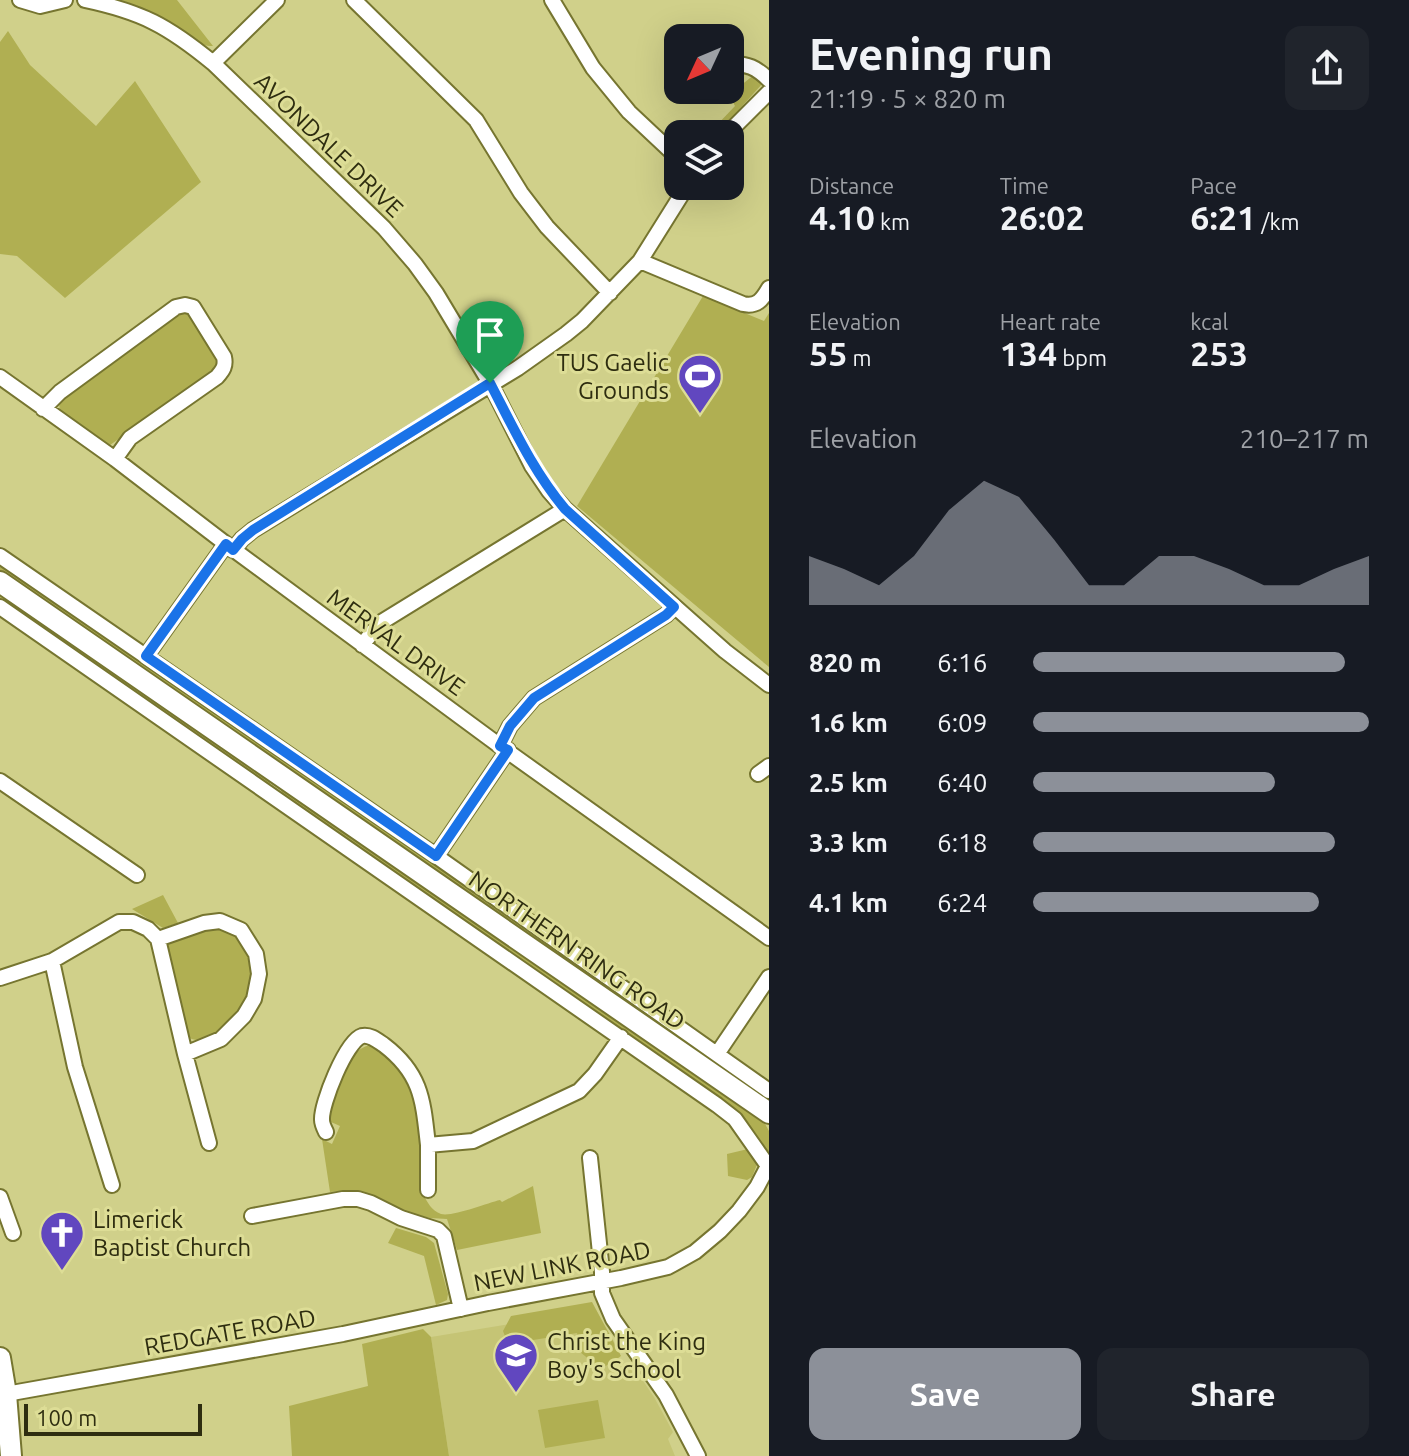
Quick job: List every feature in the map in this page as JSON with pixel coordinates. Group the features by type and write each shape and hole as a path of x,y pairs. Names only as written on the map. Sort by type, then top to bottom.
{"main road":[{"name":"NORTHERN RING ROAD","path":"0,582 769,1113"},
{"path":"0,1358 11,1456"}],"street":[{"path":"26,2 49,5 65,0"},
{"name":"AVONDALE DRIVE","path":"85,0 132,11 188,42 384,228 436,293 549,491 674,607 769,685"},
{"path":"213,63 277,0"},
{"path":"354,0 476,120 521,193 547,227 610,293"},
{"path":"552,0 593,68 629,112 664,145"},
{"path":"744,63 769,80"},
{"path":"741,120 769,92"},
{"path":"146,656 230,547 518,368 566,334 640,261 678,200"},
{"path":"640,261 751,306 758,304 769,288"},
{"path":"43,409 60,392 176,307 193,307 224,357 224,369 130,438 115,459"},
{"name":"MERVAL DRIVE","path":"0,377 115,459 362,645 769,938"},
{"path":"362,645 380,623 565,509"},
{"path":"0,556 436,856 769,1091"},
{"path":"0,607 735,1119 768,1170"},
{"path":"436,856 504,748 510,726 534,698 674,607"},
{"path":"0,781 137,875"},
{"path":"158,939 204,923 220,921 241,930 256,954 259,974 254,999 244,1016 221,1039 185,1054"},
{"path":"0,978 52,961 119,922 133,922 148,929 158,939 209,1143"},
{"path":"52,961 75,1067 112,1185"},
{"path":"717,1054 769,977"},
{"path":"326,1132 322,1119 337,1071 355,1040 362,1036 371,1037 405,1064 422,1096 428,1145 428,1190"},
{"path":"428,1145 473,1141 579,1091 621,1037"},
{"path":"590,1158 602,1293 613,1319 666,1395 698,1456"},
{"name":"NEW LINK ROAD","path":"461,1309 668,1267 695,1252 720,1231 739,1211 768,1170"},
{"path":"0,1197 13,1233"},
{"path":"252,1216 358,1199 438,1230 444,1236 461,1309"},
{"name":"REDGATE ROAD","path":"6,1394 334,1336 461,1309"}],"shaded area":[{"path":"120,0 177,0 213,46 206,46 157,15"},
{"path":"8,31 30,65 96,126 135,81 201,182 65,298 17,256 0,254 0,42"},
{"path":"755,74 763,83 730,120 722,120 734,104 744,104 744,83"},
{"name":"TUS Gaelic Grounds","path":"703,296 764,321 769,313 769,667 577,506"},
{"path":"188,312 220,362 215,372 110,445 103,445 60,413 61,398 177,313"},
{"path":"0,560 769,1096 769,1104 0,570"},
{"path":"0,593 272,780 268,787 0,601"},
{"path":"283,787 764,1122 769,1131 769,1151 766,1152 738,1114 280,795"},
{"path":"163,895 178,923 163,928 132,909"},
{"path":"219,925 248,948 255,972 253,985 232,1022 210,1037 195,1040 186,1037 167,944 203,926"},
{"path":"370,1045 391,1059 411,1087 420,1122 423,1194 432,1208 441,1214 453,1214 500,1200 502,1202 533,1186 541,1233 457,1250 447,1219 407,1212 355,1190 330,1192 322,1139 332,1144 340,1126 327,1116 336,1085 347,1064 353,1055"},
{"path":"748,1149 758,1162 752,1177 747,1180 728,1176 727,1154"},
{"path":"396,1228 426,1237 434,1243 447,1300 436,1305 424,1256 388,1243"},
{"path":"592,1302 621,1356 601,1369 580,1352 577,1333 508,1344 503,1331 511,1316"},
{"path":"596,1310 620,1352 619,1363 632,1365 673,1432 668,1439 675,1456 449,1456 431,1337"},
{"path":"423,1329 431,1337 449,1456 292,1456 289,1406 368,1386 362,1344"},
{"path":"598,1400 605,1438 545,1448 538,1410"}],"place":[{"name":"TUS Gaelic Grounds","path":"700,415"},
{"name":"Limerick Baptist Church","path":"62,1272"},
{"name":"Christ the King Boy's School","path":"516,1394"}],"route":[{"path":"490,383 532,466 549,491 674,607 534,698 510,726 500,746 508,750 436,856 146,656 226,544 233,550 253,530 490,383"}]}
